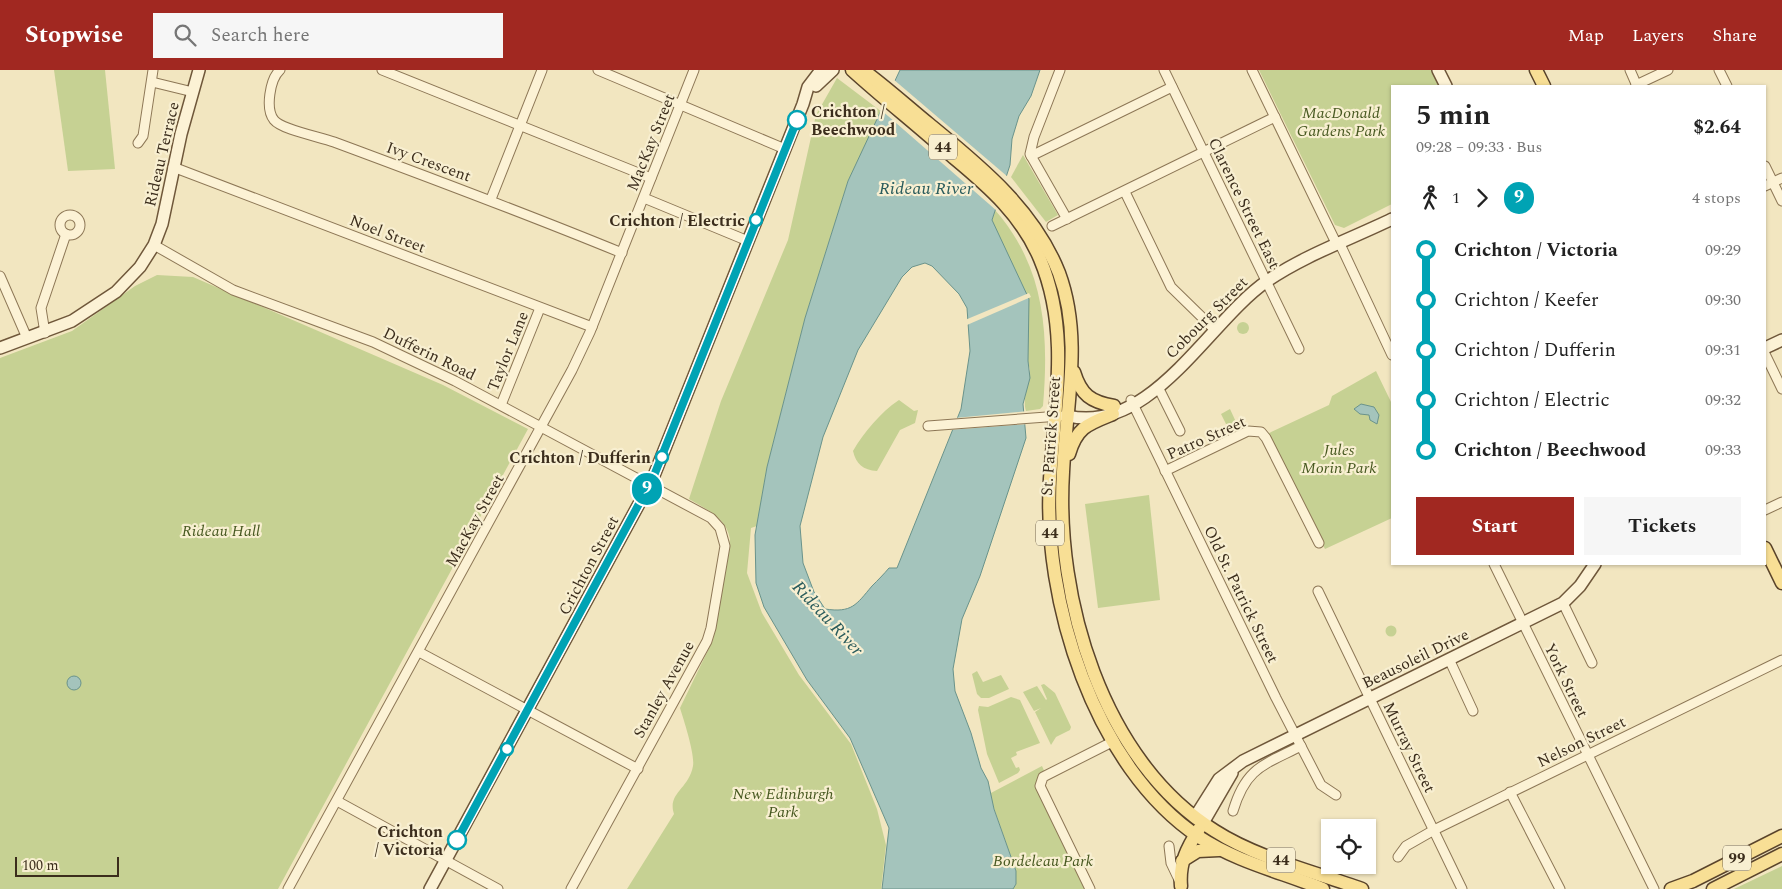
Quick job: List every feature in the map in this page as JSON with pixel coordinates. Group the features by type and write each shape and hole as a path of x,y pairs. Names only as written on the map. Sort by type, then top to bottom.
{"main road":[{"name":"St. Patrick Street","path":"852,70 882,90"},
{"name":"St. Patrick Street","path":"863,70 882,90 1005,197 1038,233 1060,277 1069,314 1072,364 1062,416 1049,513 1055,577 1073,653 1087,689 1114,740 1149,791 1192,831 1221,850 1323,889"},
{"path":"874,70 882,90"},
{"path":"1536,70 1544,85"},
{"name":"St. Patrick Street","path":"1005,197 1030,238 1050,286 1057,323 1059,353 1062,416 1062,520 1066,563 1074,609 1091,665 1106,700 1136,753 1162,786 1199,820 1226,838 1249,849 1362,889"},
{"path":"1072,364 1077,382 1084,395 1113,410"},
{"path":"1062,475 1078,432 1113,410"},
{"path":"1766,550 1782,583"},
{"path":"1182,887 1182,861 1192,831 1199,820"},
{"name":"99","path":"1671,889 1693,881 1782,836"},
{"path":"1182,861 1198,851 1221,850"},
{"name":"99","path":"1713,889 1782,854"},
{"path":"1682,889 1693,881"}],"street":[{"path":"138,143 143,136 153,70"},
{"name":"Rideau Terrace","path":"0,348 45,333 72,321 116,292 135,273 154,245 164,215 173,167 200,70"},
{"name":"Ivy Crescent","path":"280,70 274,78 269,105 270,113 280,124 316,135 491,200 622,253"},
{"path":"382,70 651,178"},
{"path":"491,200 542,70"},
{"path":"598,70 672,99 681,106 785,149"},
{"name":"MacKay Street","path":"288,889 543,427 592,327 694,70"},
{"name":"Crichton Street","path":"430,889 649,485 803,104 808,87 821,70"},
{"name":"Crichton Street","path":"803,104 814,89 833,70"},
{"path":"1060,70 1034,137 1031,156 1068,219"},
{"name":"Clarence Street East","path":"1164,70 1299,349"},
{"path":"1252,70 1391,353"},
{"path":"1438,70 1446,85"},
{"path":"1630,70 1637,85"},
{"path":"1639,85 1668,70"},
{"path":"1719,70 1726,85"},
{"path":"152,82 193,92"},
{"path":"1031,156 1172,87"},
{"path":"1052,226 1125,192 1275,117"},
{"name":"Noel Street","path":"173,167 592,327"},
{"path":"1766,170 1769,184 1782,201"},
{"path":"1769,184 1782,178"},
{"path":"1125,192 1172,287 1214,329"},
{"path":"644,198 748,241"},
{"name":"Cobourg Street","path":"1062,416 1077,411 1113,410 1132,403 1156,388 1239,303 1266,282 1338,244 1391,219"},
{"path":"45,333 41,308 66,234"},
{"name":"Dufferin Road","path":"154,245 233,290 373,342 501,405 687,506"},
{"path":"0,276 4,292 27,338"},
{"name":"Taylor Lane","path":"501,405 540,308"},
{"path":"1766,348 1782,340"},
{"path":"1766,356 1782,390"},
{"path":"1156,388 1180,431"},
{"name":"Old St. Patrick Street","path":"1132,403 1276,698 1321,785 1336,795"},
{"path":"928,426 1062,416"},
{"name":"Patro Street","path":"1165,471 1248,431 1259,431 1266,438 1318,543"},
{"path":"1766,510 1782,502"},
{"name":"Stanley Avenue","path":"571,889 707,641 711,628 723,564 724,537 715,522 687,506"},
{"name":"York Street","path":"1494,565 1654,889"},
{"name":"Beausoleil Drive","path":"1199,820 1237,766 1295,734 1563,603 1580,586 1593,565"},
{"name":"Murray Street","path":"1318,591 1462,889"},
{"path":"1563,603 1592,663"},
{"path":"419,652 638,769"},
{"path":"1449,659 1473,711"},
{"name":"Nelson Street","path":"1398,857 1412,842 1434,830 1782,660"},
{"path":"1090,889 1043,793 1040,780 1114,740"},
{"path":"1232,810 1239,789 1253,773 1269,762 1302,746"},
{"path":"1510,792 1560,889"},
{"path":"337,801 498,889"},
{"path":"1169,846 1171,863 1182,887"}],"green space":[{"path":"54,70 105,70 115,169 68,171"},
{"name":"MacDonald Gardens Park","path":"1259,70 1432,70 1440,85 1391,85 1391,204 1344,228 1335,225"},
{"name":"New Edinburgh Park","path":"837,78 882,112 848,181 805,318 767,467 757,526 751,528 747,573 762,613 799,675 851,744 877,809 886,845 881,889 627,889 674,814 673,801 691,774 693,766 692,754 680,708 713,640 730,539 728,531 715,515 689,499 721,401 788,240 816,115"},
{"path":"1023,155 1058,215 1046,222 1011,177"},
{"path":"995,210 1012,232 1024,254 1034,278 1040,302 1044,327 1045,379 1043,406 1040,409 1026,411 1025,396 1030,370 992,220"},
{"name":"Rideau Hall","path":"157,275 193,277 443,385 528,429 278,889 0,889 0,358 72,331 135,286"},
{"path":"1241,322 1245,322 1249,328 1245,334 1241,334 1237,330 1237,326"},
{"name":"Jules Morin Park","path":"1376,371 1391,402 1391,518 1325,549 1267,434 1329,405 1332,396"},
{"path":"899,400 914,411 918,410 915,423 900,430 877,471 864,468 858,463 853,451 873,423"},
{"path":"1230,409 1236,422 1229,425 1226,424 1221,414"},
{"path":"1149,495 1160,600 1098,608 1085,504"},
{"path":"1391,625 1397,631 1391,637 1385,631"},
{"path":"977,671 983,682 1001,675 1009,689 989,698 981,698 977,694 972,674"},
{"path":"1044,684 1055,693 1071,727 1070,730 1056,737 1051,745 1035,712 1041,708 1034,711 1023,692 1037,686 1046,700 1041,685"},
{"path":"1011,697 1020,700 1040,743 1016,752 1017,755 1011,758 1016,768 1019,767 1020,770 999,783 987,754 978,710 979,706 988,707"},
{"name":"Bordeleau Park","path":"1042,766 1046,775 1041,779 1090,889 1013,889 1016,884 1016,871 989,794"},
{"path":"1782,866 1782,889 1734,889"}],"water":[{"name":"Rideau River","path":"900,70 1040,70 1031,96 1019,116 1012,139 1010,165 992,220 1029,299 1028,361 1030,378 1023,404 1026,438 980,576 962,619 953,669 955,691 971,733 981,768 988,781 994,809 1016,871 1016,884 1013,889 882,889 889,828 850,738 807,680 764,607 756,583 755,535 767,467 805,318 848,181","holes":["925,263 932,266 959,294 967,308 970,351 961,409 897,568 889,568 853,606 841,610 825,609 814,592 803,563 800,526 823,437 858,350 902,277 912,267"]},
{"path":"1361,404 1374,407 1379,415 1377,424 1370,420 1369,415 1360,414 1354,409"},
{"path":"71,676 77,676 81,683 77,690 71,690 67,686 67,680"}],"pier":[{"path":"893,79 1008,177 997,211 880,109"},
{"path":"1029,293 1031,297 967,325 965,320"},
{"path":"1028,411 1028,424 949,430 955,418"}],"bus line":[{"name":"9","path":"457,840 653,478 797,120"}],"place":[{"name":"Crichton / Beechwood","path":"797,120"},
{"name":"Crichton / Electric","path":"756,220"},
{"name":"Crichton / Dufferin","path":"662,457"},
{"name":"Crichton / Victoria","path":"457,840"}]}
